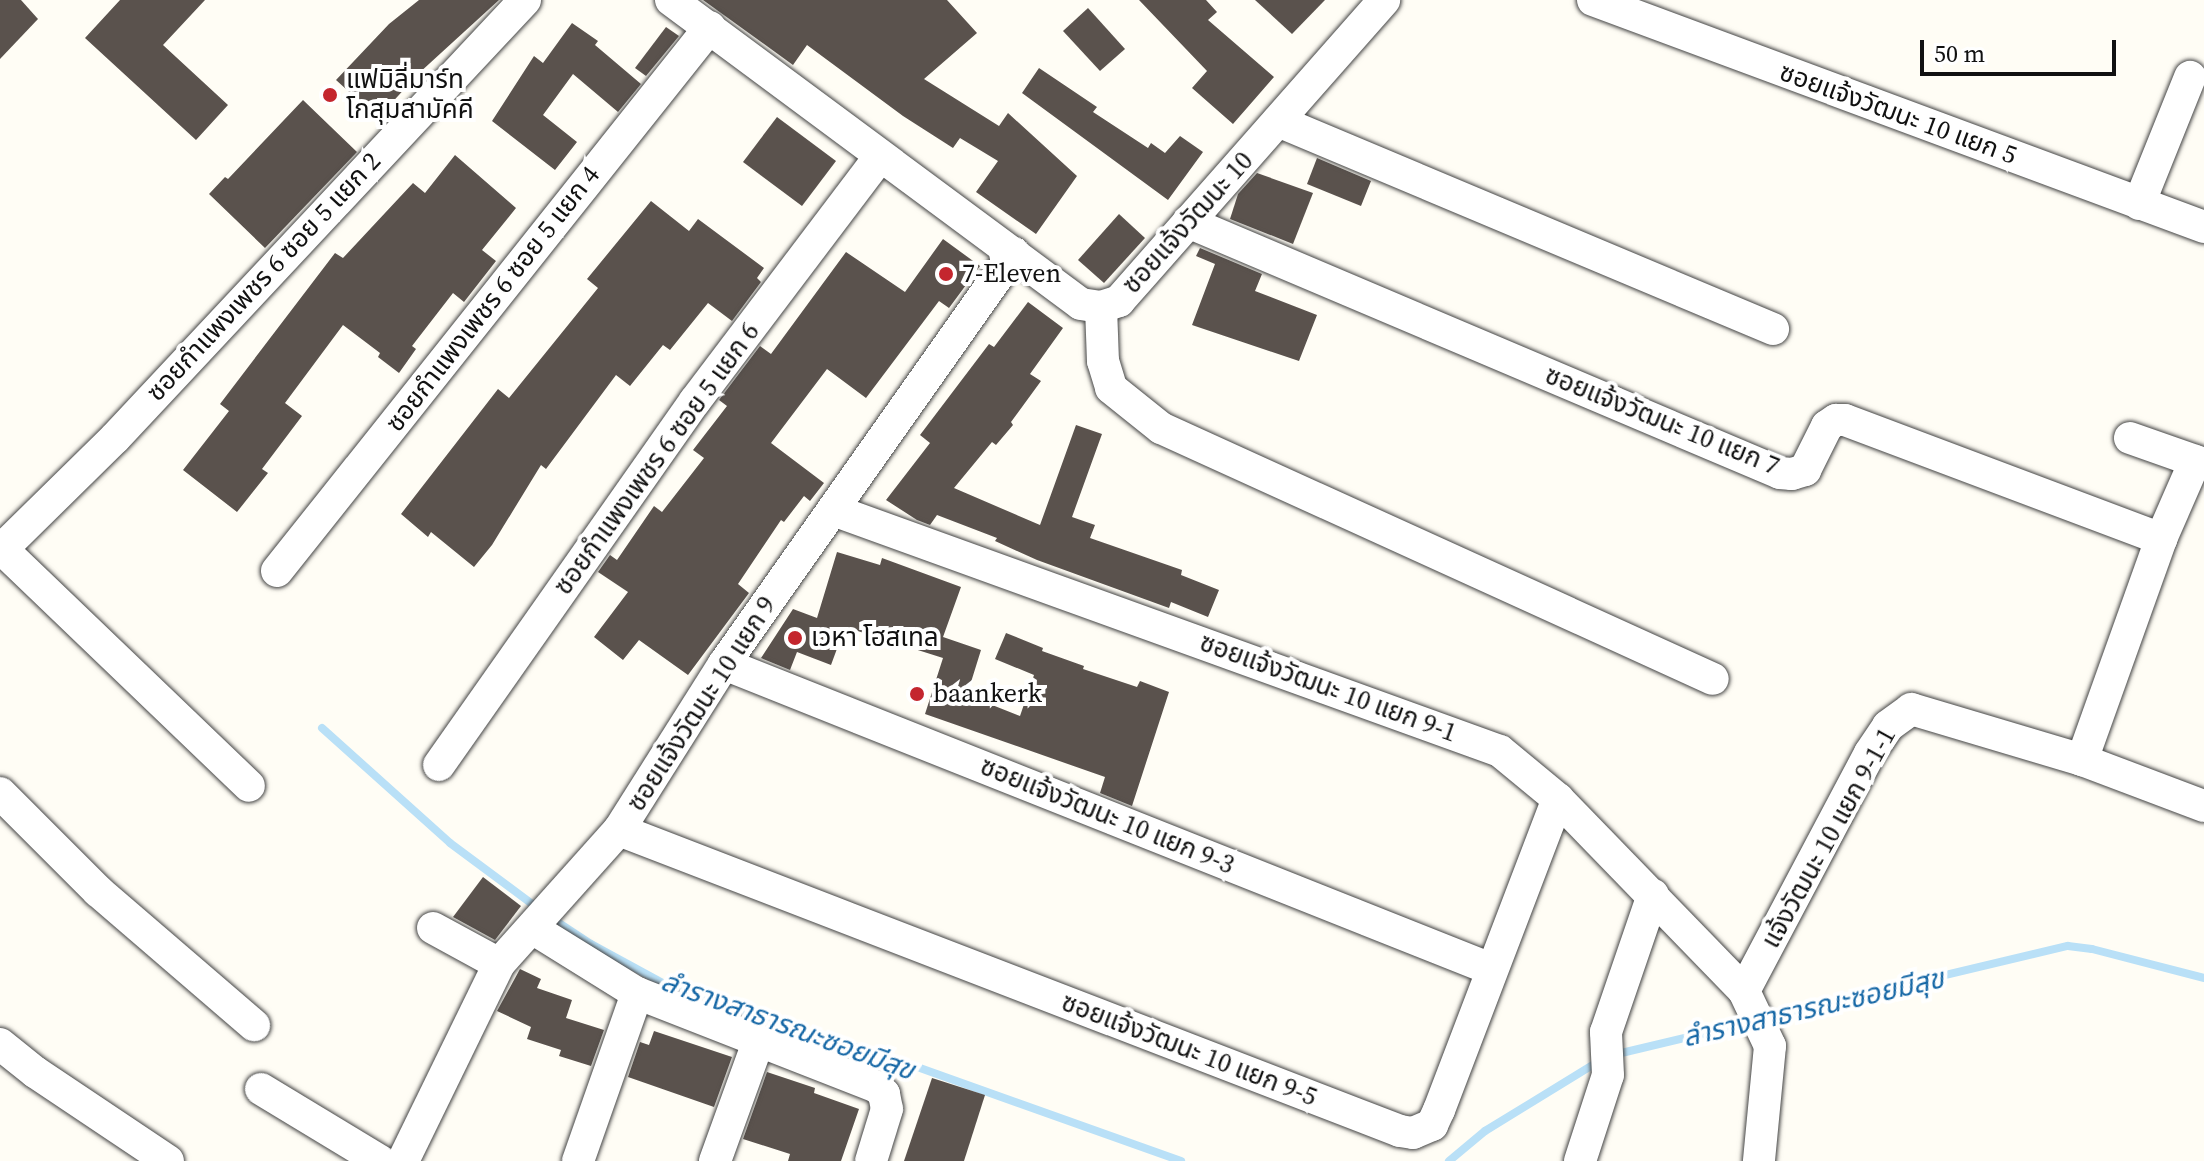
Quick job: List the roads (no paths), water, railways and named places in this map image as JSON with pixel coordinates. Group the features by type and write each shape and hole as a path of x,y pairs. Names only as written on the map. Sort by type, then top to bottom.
{"street":[{"name":"ซอยกำแพงเพชร 6 ซอย 5 แยก 2","path":"1,550 115,438 525,0"},
{"name":"ซอยแจ้งวัฒนะ 10","path":"671,0 1081,304 1101,307 1119,301 1384,0"},
{"name":"ซอยแจ้งวัฒนะ 10 แยก 5","path":"1593,0 2204,227"},
{"name":"ซอยกำแพงเพชร 6 ซอย 5 แยก 4","path":"277,571 710,27"},
{"path":"2139,204 2190,77"},
{"path":"1278,121 1773,329"},
{"name":"ซอยกำแพงเพชร 6 ซอย 5 แยก 6","path":"439,765 695,401 880,156"},
{"name":"ซอยแจ้งวัฒนะ 10 แยก 7","path":"1188,222 1780,473 1792,474 1805,470 1827,426 1836,420 1845,420 2161,539"},
{"name":"ซอยแจ้งวัฒนะ 10 แยก 9","path":"403,1161 499,964 619,830 724,664 1014,253"},
{"path":"1101,307 1103,361 1111,388 1161,428 1713,679"},
{"path":"2082,760 2161,539 2200,463 2130,438"},
{"name":"ซอยแจ้งวัฒนะ 10 แยก 9-1","path":"833,510 1500,751 1558,799 1653,895 1747,998 1770,1046 1759,1161"},
{"path":"1,550 249,786"},
{"name":"ซอยแจ้งวัฒนะ 10 แยก 9-3","path":"724,664 1491,969"},
{"name":"แจ้งวัฒนะ 10 แยก 9-1-1","path":"1747,998 1870,753 1899,715 1911,709 2082,760 2204,806"},
{"path":"0,793 98,891 254,1025"},
{"name":"ซอยแจ้งวัฒนะ 10 แยก 9-5","path":"619,830 1400,1131 1413,1133 1432,1125 1558,799"},
{"path":"1580,1161 1607,1059 1610,1017 1653,895"},
{"path":"541,919 637,993 865,1081 884,1094 887,1109 871,1161"},
{"path":"433,928 499,964"},
{"path":"578,1161 637,993"},
{"path":"715,1161 758,1042"},
{"path":"0,1044 35,1072 168,1161"},
{"path":"261,1089 380,1161"}],"waterway":[{"name":"ลำรางสาธารณะซอยมีสุข","path":"322,728 450,843 539,909"},
{"name":"ลำรางสาธารณะซอยมีสุข","path":"550,917 591,944 672,988 906,1063 1181,1161"},
{"name":"ลำรางสาธารณะซอยมีสุข","path":"1765,1018 2068,946 2092,949 2204,978"},
{"name":"ลำรางสาธารณะซอยมีสุข","path":"1613,1055 1752,1022"},
{"name":"ลำรางสาธารณะซอยมีสุข","path":"1449,1161 1485,1131 1601,1060"}],"place":[{"name":"แฟมิลี่มาร์ท โกสุมสามัคคี","path":"330,95"},
{"name":"7-Eleven","path":"946,274"},
{"name":"เวหา โฮสเทล","path":"795,638"},
{"name":"baankerk","path":"917,694"}]}
